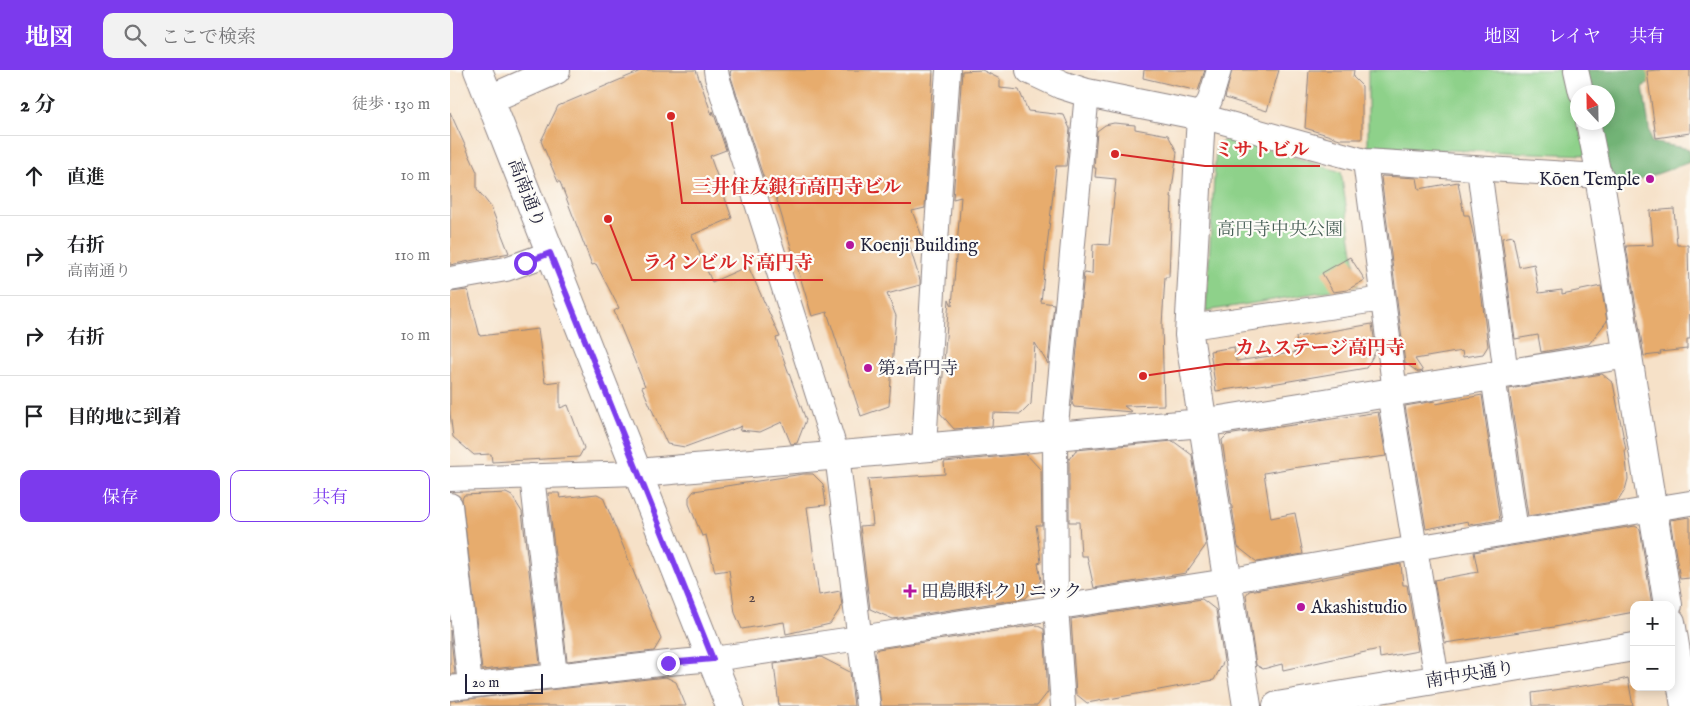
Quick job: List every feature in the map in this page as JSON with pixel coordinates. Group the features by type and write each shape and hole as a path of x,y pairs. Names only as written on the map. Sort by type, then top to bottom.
{"street":[{"name":"高南通り","path":"478,70 713,659 730,706"},
{"path":"490,98 556,70"},
{"path":"716,70 837,455 868,706"},
{"path":"924,448 948,70"},
{"path":"1030,70 1365,161 1599,176"},
{"path":"1219,70 1210,100 1201,116 1189,335 1247,706"},
{"path":"1576,70 1579,85"},
{"path":"1063,706 1056,607 1055,436 1074,83"},
{"path":"1590,130 1599,176 1667,601"},
{"path":"1365,161 1383,299 1392,392 1437,679"},
{"path":"1479,169 1516,531"},
{"path":"450,279 506,269 550,253"},
{"path":"1190,327 1383,299"},
{"path":"450,479 638,473 1202,423 1628,354"},
{"path":"532,476 555,676"},
{"path":"450,505 460,686 713,659 860,638 1227,581 1690,503"},
{"path":"1677,636 1685,706"},
{"name":"南中央通り","path":"1277,706 1630,648"}],"green space":[{"path":"1368,70 1567,70 1570,85 1570,130 1580,130 1587,155 1368,147"},
{"path":"1584,70 1683,70 1643,86 1651,142 1689,149 1690,162 1632,183 1613,184 1599,130 1615,130 1615,85 1588,85"},
{"name":"高円寺中央公園","path":"1230,137 1341,172 1358,286 1206,311 1216,146"}],"building":[{"path":"643,70 696,70 712,115 713,111 726,150 710,156 732,218 692,235 712,282 748,266 780,337 776,338 806,420 797,443 791,444 782,422 760,432 739,430 742,426 685,447 667,444 642,387 645,386 614,311 619,308 596,264 592,265 560,182 558,182 541,141 558,106"},
{"path":"731,70 933,70 925,208 912,211 922,236 908,242 920,285 887,294 896,316 889,406 861,416 827,312 812,316 775,194 771,195 763,176 730,74"},
{"path":"982,70 1000,79 1000,88 1019,90 1028,111 1064,115 1070,129 1066,166 1056,166 1041,302 1054,304 1048,364 1035,343 1031,404 1021,414 993,413 992,426 954,429 940,413 949,299 952,306 961,197 953,199 962,71"},
{"path":"1144,70 1205,70 1198,91 1143,78"},
{"path":"1232,70 1279,70 1267,111 1225,98"},
{"path":"1309,70 1354,70 1353,77 1362,86 1362,139 1340,139 1305,128"},
{"path":"1690,70 1690,133 1656,138 1647,71"},
{"path":"450,112 477,172 477,189 491,207 509,253 450,265"},
{"path":"1114,123 1135,125 1135,129 1168,135 1177,152 1171,197 1169,277 1165,277 1162,325 1164,405 1124,406 1132,412 1074,407 1072,403 1084,273 1092,274 1093,244 1109,245 1116,179 1095,177 1097,131 1105,125"},
{"path":"1382,176 1417,178 1419,189 1458,182 1464,215 1469,215 1475,243 1488,346 1483,354 1463,357 1462,351 1415,359 1423,371 1418,372 1405,363"},
{"path":"1674,209 1677,245 1688,245 1690,339 1687,339 1687,349 1644,356 1626,246 1653,245 1650,211"},
{"path":"1513,236 1519,267 1534,264 1539,293 1562,290 1562,294 1601,286 1607,321 1589,344 1541,352 1538,335 1515,339 1502,238"},
{"path":"1350,257 1365,280 1347,290 1333,292 1322,273"},
{"path":"468,290 480,336 538,329 545,383 560,381 560,408 568,405 584,448 579,457 492,462 491,454 474,455 453,437 450,413 450,292"},
{"path":"1372,324 1376,351 1366,368 1266,385 1216,391 1210,351 1234,347 1236,361 1298,352 1296,337"},
{"path":"1602,374 1613,383 1626,450 1628,479 1625,490 1618,501 1528,516 1509,389"},
{"path":"1482,395 1500,520 1469,525 1468,521 1426,529 1405,406 1435,401 1436,404"},
{"path":"1378,412 1386,456 1264,473 1271,518 1295,513 1303,554 1257,562 1238,547 1222,440 1227,435"},
{"path":"1173,441 1192,455 1206,545 1186,573 1094,588 1087,556 1081,556 1079,522 1069,522 1069,459 1076,450"},
{"path":"1026,454 1041,470 1042,525 1036,525 1041,562 1038,563 1041,580 1026,598 893,619 870,609 860,526 873,525 868,479 945,474 944,462"},
{"path":"813,474 823,484 826,505 807,507 819,595 840,591 842,606 830,624 786,634 784,622 742,629 735,613 729,570 715,572 706,535 702,536 689,504 689,497 694,491"},
{"path":"506,493 512,496 522,512 540,664 482,670 462,499 464,495"},
{"path":"548,493 559,493 560,498 597,494 603,497 661,639 654,651 567,661"},
{"path":"1690,517 1690,578 1680,579 1670,520"},
{"path":"1635,526 1640,529 1651,601 1630,601 1630,613 1554,627 1445,643 1434,580 1478,572 1474,552"},
{"path":"1401,564 1403,585 1407,585 1418,651 1380,658 1379,649 1283,670 1282,664 1263,669 1256,665 1246,595 1249,591"},
{"path":"1202,599 1216,610 1224,661 1214,680 1087,703 1076,694 1071,619"},
{"path":"1036,625 1044,629 1048,692 1037,706 881,706 875,653 878,649"},
{"path":"450,630 455,674 450,674"},
{"path":"821,657 850,672 854,706 779,706 774,664"},
{"path":"666,677 676,682 686,706 450,706 450,701"},
{"path":"1628,678 1633,706 1533,706 1532,693"}],"place":[{"name":"三井住友銀行高円寺ビル","path":"671,116"},
{"name":"ミサトビル","path":"1115,154"},
{"name":"Kōen Temple","path":"1650,179"},
{"name":"ラインビルド高円寺","path":"608,219"},
{"name":"Koenji Building","path":"850,245"},
{"name":"第2高円寺","path":"868,368"},
{"name":"カムステージ高円寺","path":"1143,376"},
{"name":"田島眼科クリニック","path":"910,591"},
{"name":"Akashistudio","path":"1301,607"}],"route":[{"path":"525,263 550,253 713,659 668,663"}]}
